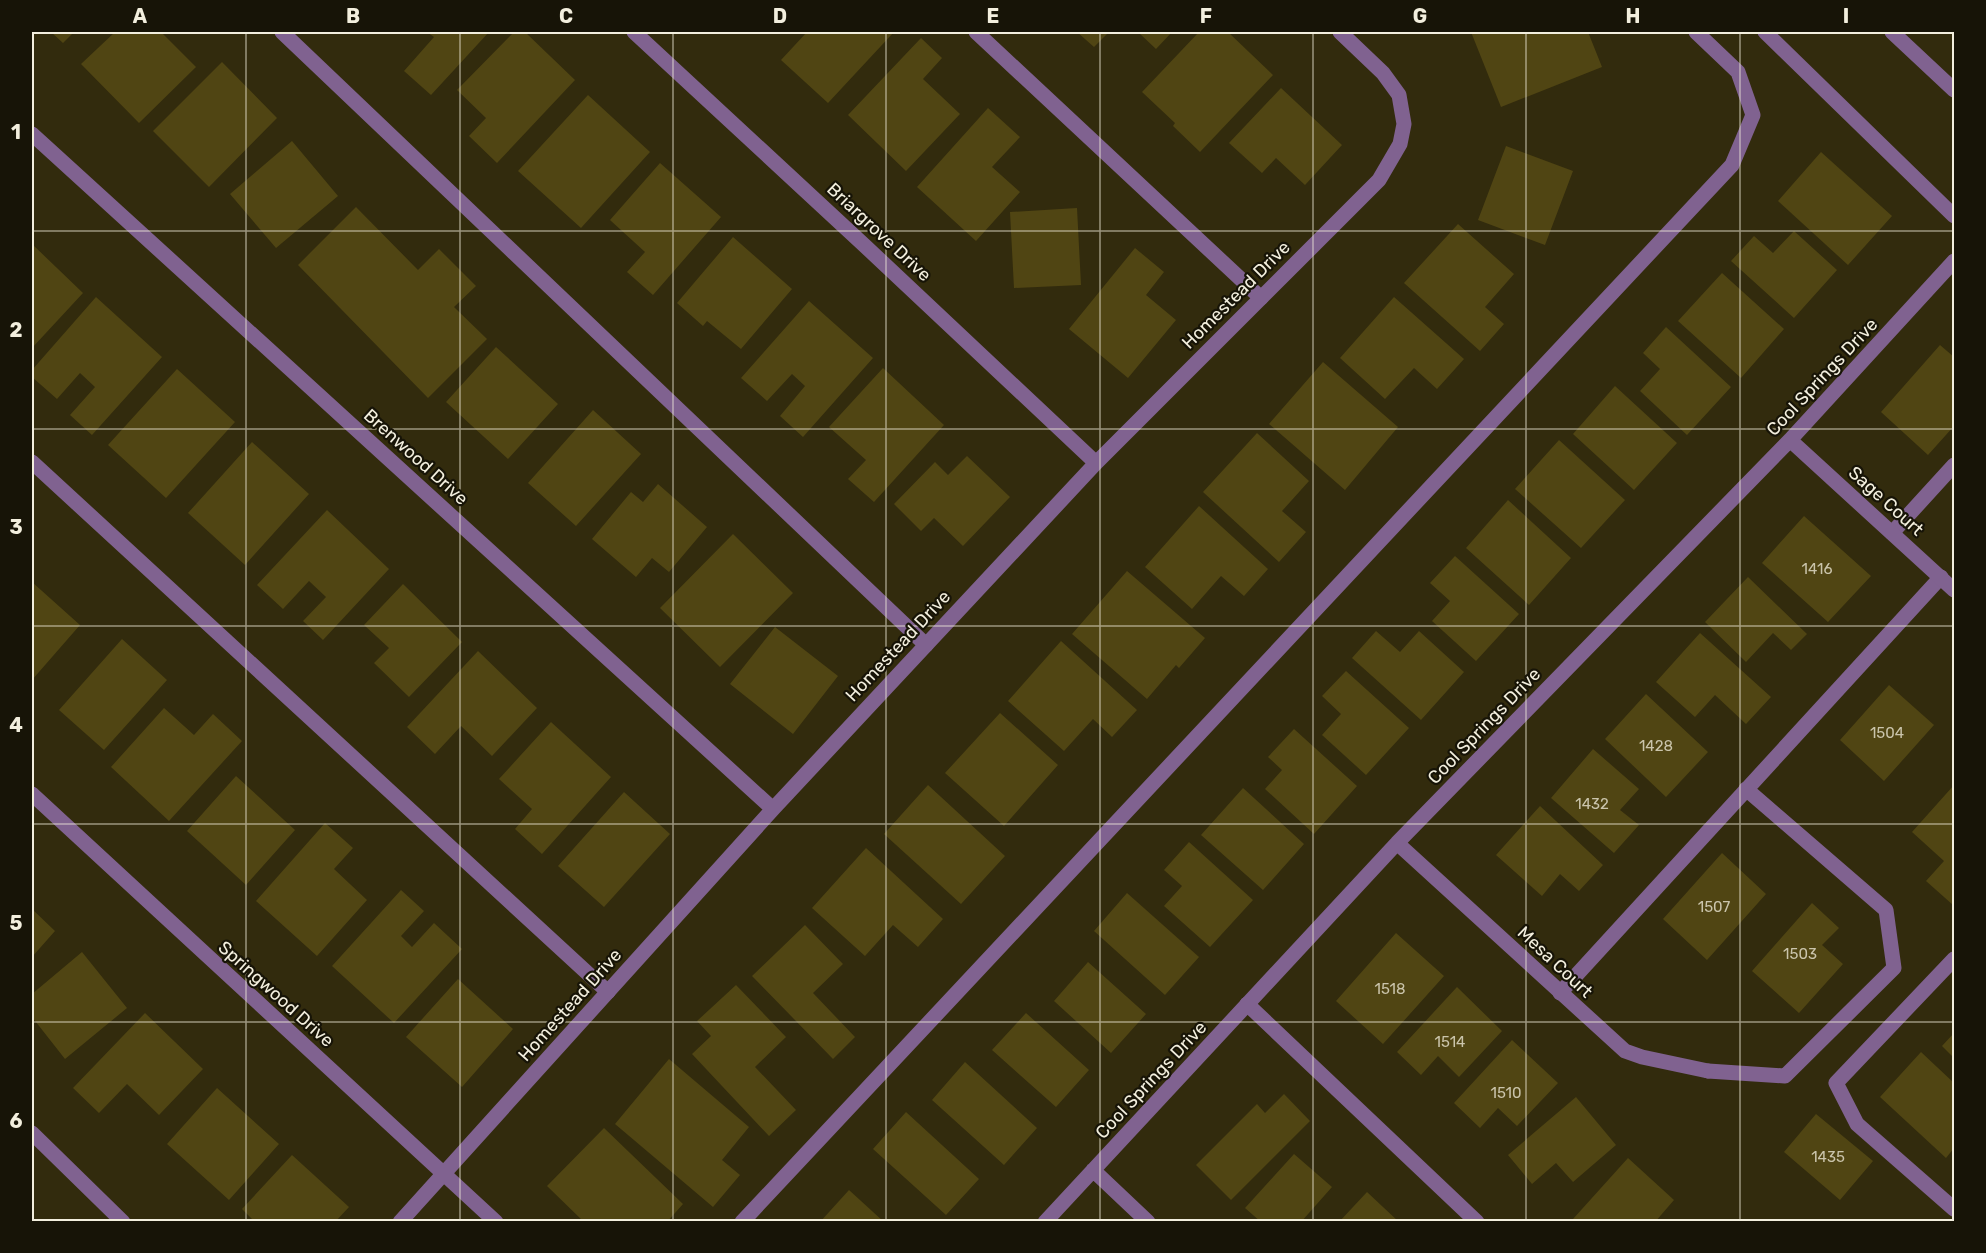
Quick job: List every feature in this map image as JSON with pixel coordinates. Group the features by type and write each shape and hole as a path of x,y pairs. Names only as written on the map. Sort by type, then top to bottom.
{"street":[{"path":"282,32 926,645"},
{"name":"Briargrove Drive","path":"634,32 1096,463"},
{"path":"976,32 1261,298"},
{"name":"Homestead Drive","path":"400,1221 773,809 1096,463 1379,180 1400,144 1404,124 1399,95 1383,73 1340,32"},
{"path":"742,1221 1732,165 1753,115 1738,72 1696,32"},
{"path":"1765,32 1954,216"},
{"path":"1892,32 1954,90"},
{"name":"Brenwood Drive","path":"32,134 773,809"},
{"name":"Cool Springs Drive","path":"1045,1221 1397,843 1790,440 1954,261"},
{"name":"Sage Court","path":"1790,440 1954,590"},
{"path":"32,462 608,993"},
{"path":"1892,533 1954,465"},
{"path":"1560,993 1941,577"},
{"name":"Mesa Court","path":"1397,843 1625,1050 1642,1057 1708,1071 1785,1076 1894,968 1886,910 1746,789"},
{"name":"Springwood Drive","path":"32,794 496,1221"},
{"path":"1954,959 1836,1083 1857,1124 1954,1209"},
{"path":"1247,1004 1477,1221"},
{"path":"32,1133 123,1221"},
{"path":"1093,1170 1148,1221"}],"building":[{"path":"51,32 74,32 63,43"},
{"path":"115,32 161,32 196,67 139,123 81,64"},
{"path":"427,32 489,32 431,95 404,71 434,37"},
{"path":"514,32 525,32 575,80 497,163 469,136 486,118 457,90"},
{"path":"807,32 894,32 828,103 781,60"},
{"path":"1077,32 1109,32 1094,47"},
{"path":"1138,32 1172,32 1156,49"},
{"path":"1199,32 1228,32 1273,75 1200,152 1173,126 1175,123 1142,92"},
{"path":"1471,32 1588,32 1602,67 1501,107"},
{"path":"921,38 942,58 923,79 960,114 906,171 848,115"},
{"path":"222,62 277,118 209,187 153,131"},
{"path":"1281,88 1342,145 1305,185 1276,158 1262,173 1229,143"},
{"path":"588,95 650,152 581,228 518,171"},
{"path":"988,108 1020,137 992,167 1020,192 976,241 917,187"},
{"path":"292,141 338,196 276,248 230,194"},
{"path":"1506,146 1573,171 1545,245 1478,220"},
{"path":"1821,152 1892,216 1848,265 1778,201"},
{"path":"660,163 721,217 653,295 627,272 645,252 610,220"},
{"path":"356,207 418,270 439,249 476,286 454,307 487,339 428,398 298,265"},
{"path":"1077,208 1081,285 1014,288 1010,212"},
{"path":"1458,224 1514,274 1485,307 1504,324 1480,351 1404,283"},
{"path":"1794,231 1837,270 1794,318 1731,261 1754,236 1773,253"},
{"path":"733,237 792,289 741,349 707,321 703,326 677,303"},
{"path":"32,244 83,293 32,348"},
{"path":"1135,248 1164,272 1146,295 1176,320 1128,378 1069,329"},
{"path":"1722,273 1784,329 1741,378 1678,321"},
{"path":"96,297 162,357 92,435 70,415 95,387 80,373 57,399 32,377 32,370"},
{"path":"1394,297 1464,359 1437,389 1414,368 1385,399 1340,358"},
{"path":"809,301 873,358 803,437 780,416 805,386 792,374 767,401 741,378"},
{"path":"1666,327 1731,387 1687,435 1640,391 1660,369 1643,353"},
{"path":"1940,345 1954,357 1954,426 1928,455 1881,412"},
{"path":"496,347 558,404 508,459 446,402"},
{"path":"1323,362 1398,427 1345,490 1269,424"},
{"path":"883,368 944,425 874,502 848,479 866,460 829,427"},
{"path":"177,369 235,422 166,498 108,445"},
{"path":"1615,386 1677,443 1634,490 1573,434"},
{"path":"593,410 641,454 576,526 528,483"},
{"path":"1257,433 1309,481 1282,511 1306,532 1279,562 1203,492"},
{"path":"1559,440 1625,500 1581,548 1515,489"},
{"path":"252,442 309,494 245,565 188,513"},
{"path":"967,456 1010,497 963,546 934,518 921,531 894,504 935,462 948,475"},
{"path":"658,484 707,527 669,572 652,558 636,577 592,539 631,492 643,502"},
{"path":"1508,500 1571,558 1529,605 1466,548"},
{"path":"1199,506 1268,569 1244,596 1221,576 1192,609 1145,567"},
{"path":"327,510 389,569 323,640 303,621 326,597 309,581 283,609 257,585"},
{"path":"1804,516 1871,576 1828,622 1762,563"},
{"path":"733,534 793,593 720,667 660,608"},
{"path":"1455,556 1519,614 1476,661 1432,621 1450,601 1430,583"},
{"path":"1127,571 1205,638 1179,668 1176,665 1147,699 1072,634"},
{"path":"1748,577 1807,634 1791,650 1773,633 1746,662 1705,622"},
{"path":"32,582 80,625 32,680"},
{"path":"403,584 462,642 409,697 374,663 389,648 364,625"},
{"path":"775,627 838,676 793,734 730,684"},
{"path":"1376,631 1400,652 1419,631 1464,672 1421,720 1352,658"},
{"path":"1700,633 1771,697 1746,724 1715,695 1695,717 1656,682"},
{"path":"122,639 167,680 104,750 59,710"},
{"path":"1061,641 1137,710 1112,737 1093,719 1064,751 1008,701"},
{"path":"478,651 537,708 492,756 461,726 435,754 407,727"},
{"path":"1346,671 1409,728 1366,775 1322,735 1341,714 1322,696"},
{"path":"1889,685 1934,725 1884,781 1840,740"},
{"path":"1646,694 1708,752 1666,797 1605,739"},
{"path":"164,708 194,735 213,714 242,741 169,821 111,767"},
{"path":"1000,713 1058,765 1004,826 945,773"},
{"path":"551,722 611,777 542,854 515,829 532,809 499,779"},
{"path":"1294,729 1357,786 1314,834 1265,789 1282,770 1268,757"},
{"path":"1593,749 1639,789 1620,810 1639,825 1614,853 1551,798"},
{"path":"236,776 295,830 246,885 187,831"},
{"path":"928,785 1005,856 961,904 884,834"},
{"path":"1954,785 1953,905 1926,881 1944,861 1912,832"},
{"path":"1243,788 1304,844 1263,890 1201,835"},
{"path":"624,792 670,834 604,907 558,866"},
{"path":"1540,806 1603,865 1579,891 1560,874 1542,896 1496,855"},
{"path":"325,823 353,848 334,869 367,900 317,956 256,901"},
{"path":"1189,842 1253,900 1210,947 1164,906 1182,886 1164,870"},
{"path":"866,848 943,919 918,947 893,925 865,956 812,908"},
{"path":"1722,853 1766,894 1707,960 1663,919"},
{"path":"401,890 424,911 401,936 412,947 434,923 462,949 394,1023 332,966"},
{"path":"1127,893 1199,957 1165,995 1094,931"},
{"path":"1812,903 1839,928 1822,945 1843,964 1799,1013 1752,971"},
{"path":"32,909 55,931 32,957"},
{"path":"805,925 843,964 813,993 855,1037 833,1059 752,976"},
{"path":"1396,933 1444,976 1383,1044 1336,1001"},
{"path":"82,952 127,1008 65,1059 32,1017 32,994"},
{"path":"1088,962 1146,1014 1111,1053 1054,1001"},
{"path":"458,979 513,1029 462,1087 406,1037"},
{"path":"736,985 786,1037 755,1067 796,1110 769,1136 692,1054 711,1036 697,1021"},
{"path":"1457,987 1502,1031 1459,1077 1438,1056 1421,1075 1397,1052"},
{"path":"145,1013 203,1069 159,1115 127,1084 99,1113 73,1088"},
{"path":"1026,1013 1089,1070 1056,1107 992,1050"},
{"path":"1954,1033 1954,1058 1942,1046"},
{"path":"1512,1040 1558,1083 1517,1126 1498,1108 1480,1128 1454,1103"},
{"path":"1921,1052 1954,1083 1954,1148 1946,1158 1880,1097"},
{"path":"669,1059 749,1127 722,1160 740,1175 713,1207 615,1124"},
{"path":"965,1062 1037,1128 1004,1165 932,1100"},
{"path":"217,1088 279,1144 229,1200 167,1144"},
{"path":"1284,1094 1310,1121 1231,1200 1196,1165 1257,1104 1265,1113"},
{"path":"1576,1097 1616,1145 1573,1182 1556,1163 1532,1184 1508,1155"},
{"path":"906,1112 979,1179 946,1215 873,1149"},
{"path":"1816,1114 1873,1161 1840,1200 1784,1152"},
{"path":"604,1128 683,1204 667,1222 584,1222 547,1186"},
{"path":"1294,1154 1332,1187 1301,1222 1261,1222 1245,1208"},
{"path":"292,1155 349,1207 335,1222 255,1222 242,1209"},
{"path":"1628,1158 1674,1200 1655,1222 1576,1222 1573,1219"},
{"path":"849,1190 884,1222 820,1222"},
{"path":"1367,1192 1399,1222 1339,1222"}]}
